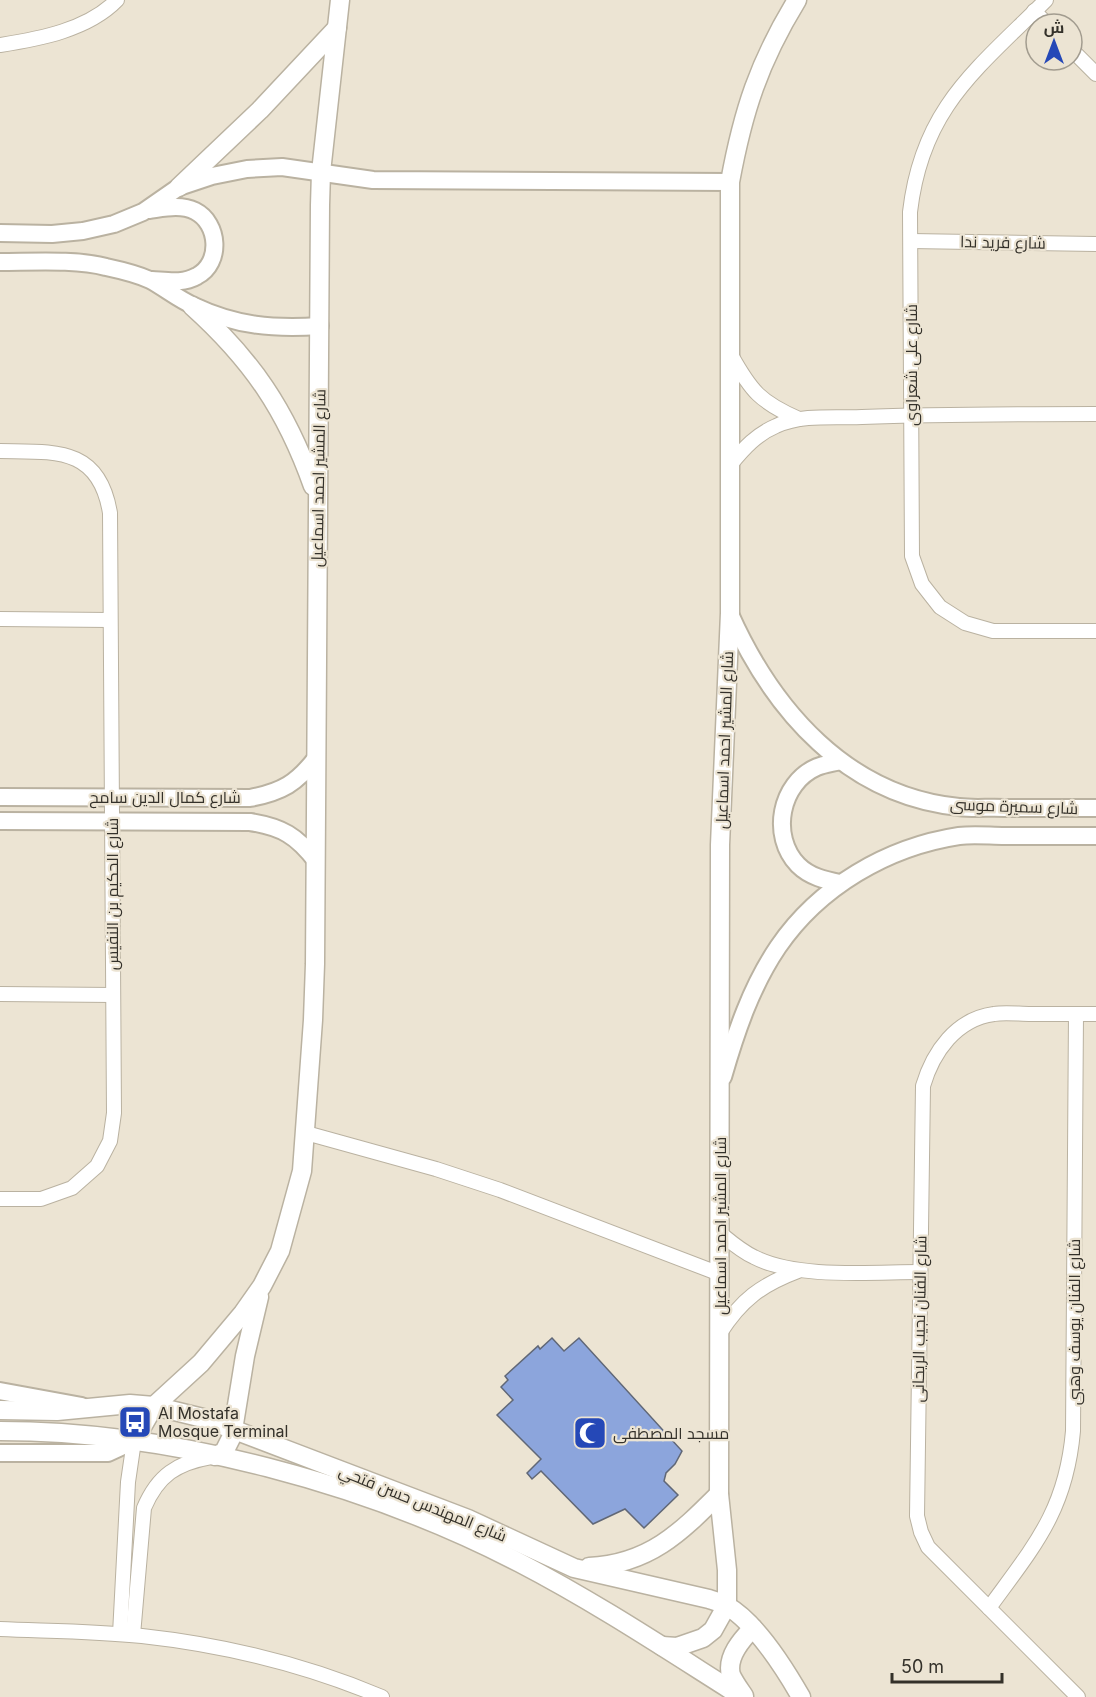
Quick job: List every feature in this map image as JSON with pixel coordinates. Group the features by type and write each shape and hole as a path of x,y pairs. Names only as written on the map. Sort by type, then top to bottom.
{"main road":[{"name":"شارع المشير احمد اسماعيل","path":"262,1286 280,1251 302,1171 313,1020 316,861 316,496 321,172 340,0"},
{"name":"شارع المشير احمد اسماعيل","path":"727,1605 727,1570 719,1494 720,845 729,613 730,182 742,122 751,92 765,56 797,0"},
{"path":"179,187 260,110 337,28"},
{"path":"192,306 236,349 273,399 290,430 316,496"},
{"path":"134,1441 154,1406 201,1363 262,1286"},
{"path":"215,1456 224,1452 229,1445 245,1356 262,1286"},
{"name":"شارع المهندس حسن فتحي","path":"0,1410 95,1408 130,1404 154,1406 203,1418 468,1519 574,1568 727,1605 753,1628 789,1675 801,1697"},
{"path":"88,1434 99,1434 104,1428 106,1420 102,1412 95,1408"},
{"name":"شارع المهندس حسن فتحي","path":"0,1431 88,1434 134,1441 215,1456 361,1496 471,1540 587,1599 743,1697"},
{"path":"276,1471 276,1458 280,1452 287,1449"},
{"path":"574,1568 598,1567 645,1554 686,1528 719,1494"},
{"path":"662,1646 677,1647 704,1638 713,1630 727,1605"},
{"path":"743,1697 731,1675 730,1665 742,1639 753,1628"}],"street":[{"path":"0,45 63,32 82,23 117,0"},
{"name":"شارع على شعراوى","path":"1046,0 956,92 932,130 921,156 914,184 910,212 912,556 922,584 940,607 965,623 993,631 1096,631"},
{"path":"1084,62 1096,74"},
{"path":"0,233 52,234 83,231 114,224 143,212 179,187 212,176 247,169 282,167 373,180 730,182"},
{"path":"0,262 57,262 104,266 148,279 181,282 199,275 212,261 216,242 210,224 196,211 177,206 143,212"},
{"name":"شارع فريد ندا","path":"911,241 1096,244"},
{"path":"148,279 192,306 221,317 283,328 320,326"},
{"path":"729,352 747,384 759,397 774,408 799,419"},
{"path":"731,464 759,435 777,425 799,419 911,415 1096,414"},
{"name":"شارع الحكيم بن النفيس","path":"0,451 54,452 72,456 87,466 99,480 107,497 110,513 114,1113 110,1141 97,1166 72,1188 41,1198 0,1198"},
{"name":"شارع سميرة موسى","path":"729,613 742,641 769,686 802,726 840,761 877,784 917,799 959,807 1096,808"},
{"path":"0,619 110,620"},
{"name":"شارع كمال الدين سامح","path":"0,797 250,798 270,794 288,786 304,774 316,758"},
{"path":"840,761 817,767 798,780 785,800 781,823 785,846 798,865 818,878 840,883"},
{"name":"شارع كمال الدين سامح","path":"0,821 250,822 270,825 288,833 304,845 316,861"},
{"name":"شارع سميرة موسى","path":"720,1086 737,1030 756,986 778,947 806,912 840,883 878,861 918,845 961,836 1096,836"},
{"path":"0,994 113,995"},
{"name":"شارع الفنان نجيب الريحانى","path":"1078,1697 928,1547 921,1532 917,1516 922,1086 929,1066 939,1049 950,1036 970,1022 993,1014 1096,1014"},
{"name":"شارع الفنان يوسف وهبى","path":"989,1608 1048,1524 1066,1476 1071,1453 1076,1014"},
{"path":"306,1133 436,1169 500,1190 720,1274"},
{"path":"720,1233 756,1258 798,1271 920,1272"},
{"path":"720,1333 730,1316 744,1301 760,1289 798,1271"},
{"path":"0,1391 95,1408"},
{"path":"0,1454 108,1453 134,1441"},
{"path":"127,1634 128,1482 134,1441"},
{"path":"127,1634 144,1508 148,1497 172,1470 194,1460 215,1456"},
{"path":"0,1629 127,1634 202,1644 284,1663 382,1697"},
{"path":"789,1675 808,1697"}],"building":[{"name":"مسجد المصطفى","path":"552,1338 564,1351 579,1338 682,1451 675,1464 666,1473 664,1481 678,1495 644,1528 625,1509 593,1524 541,1471 532,1479 527,1473 541,1459 497,1415 513,1400 501,1387 508,1380 505,1376 538,1346 540,1349"}],"place":[{"name":"Al Mostafa Mosque Terminal","path":"135,1422"},
{"name":"مسجد المصطفى","path":"590,1433"}]}
